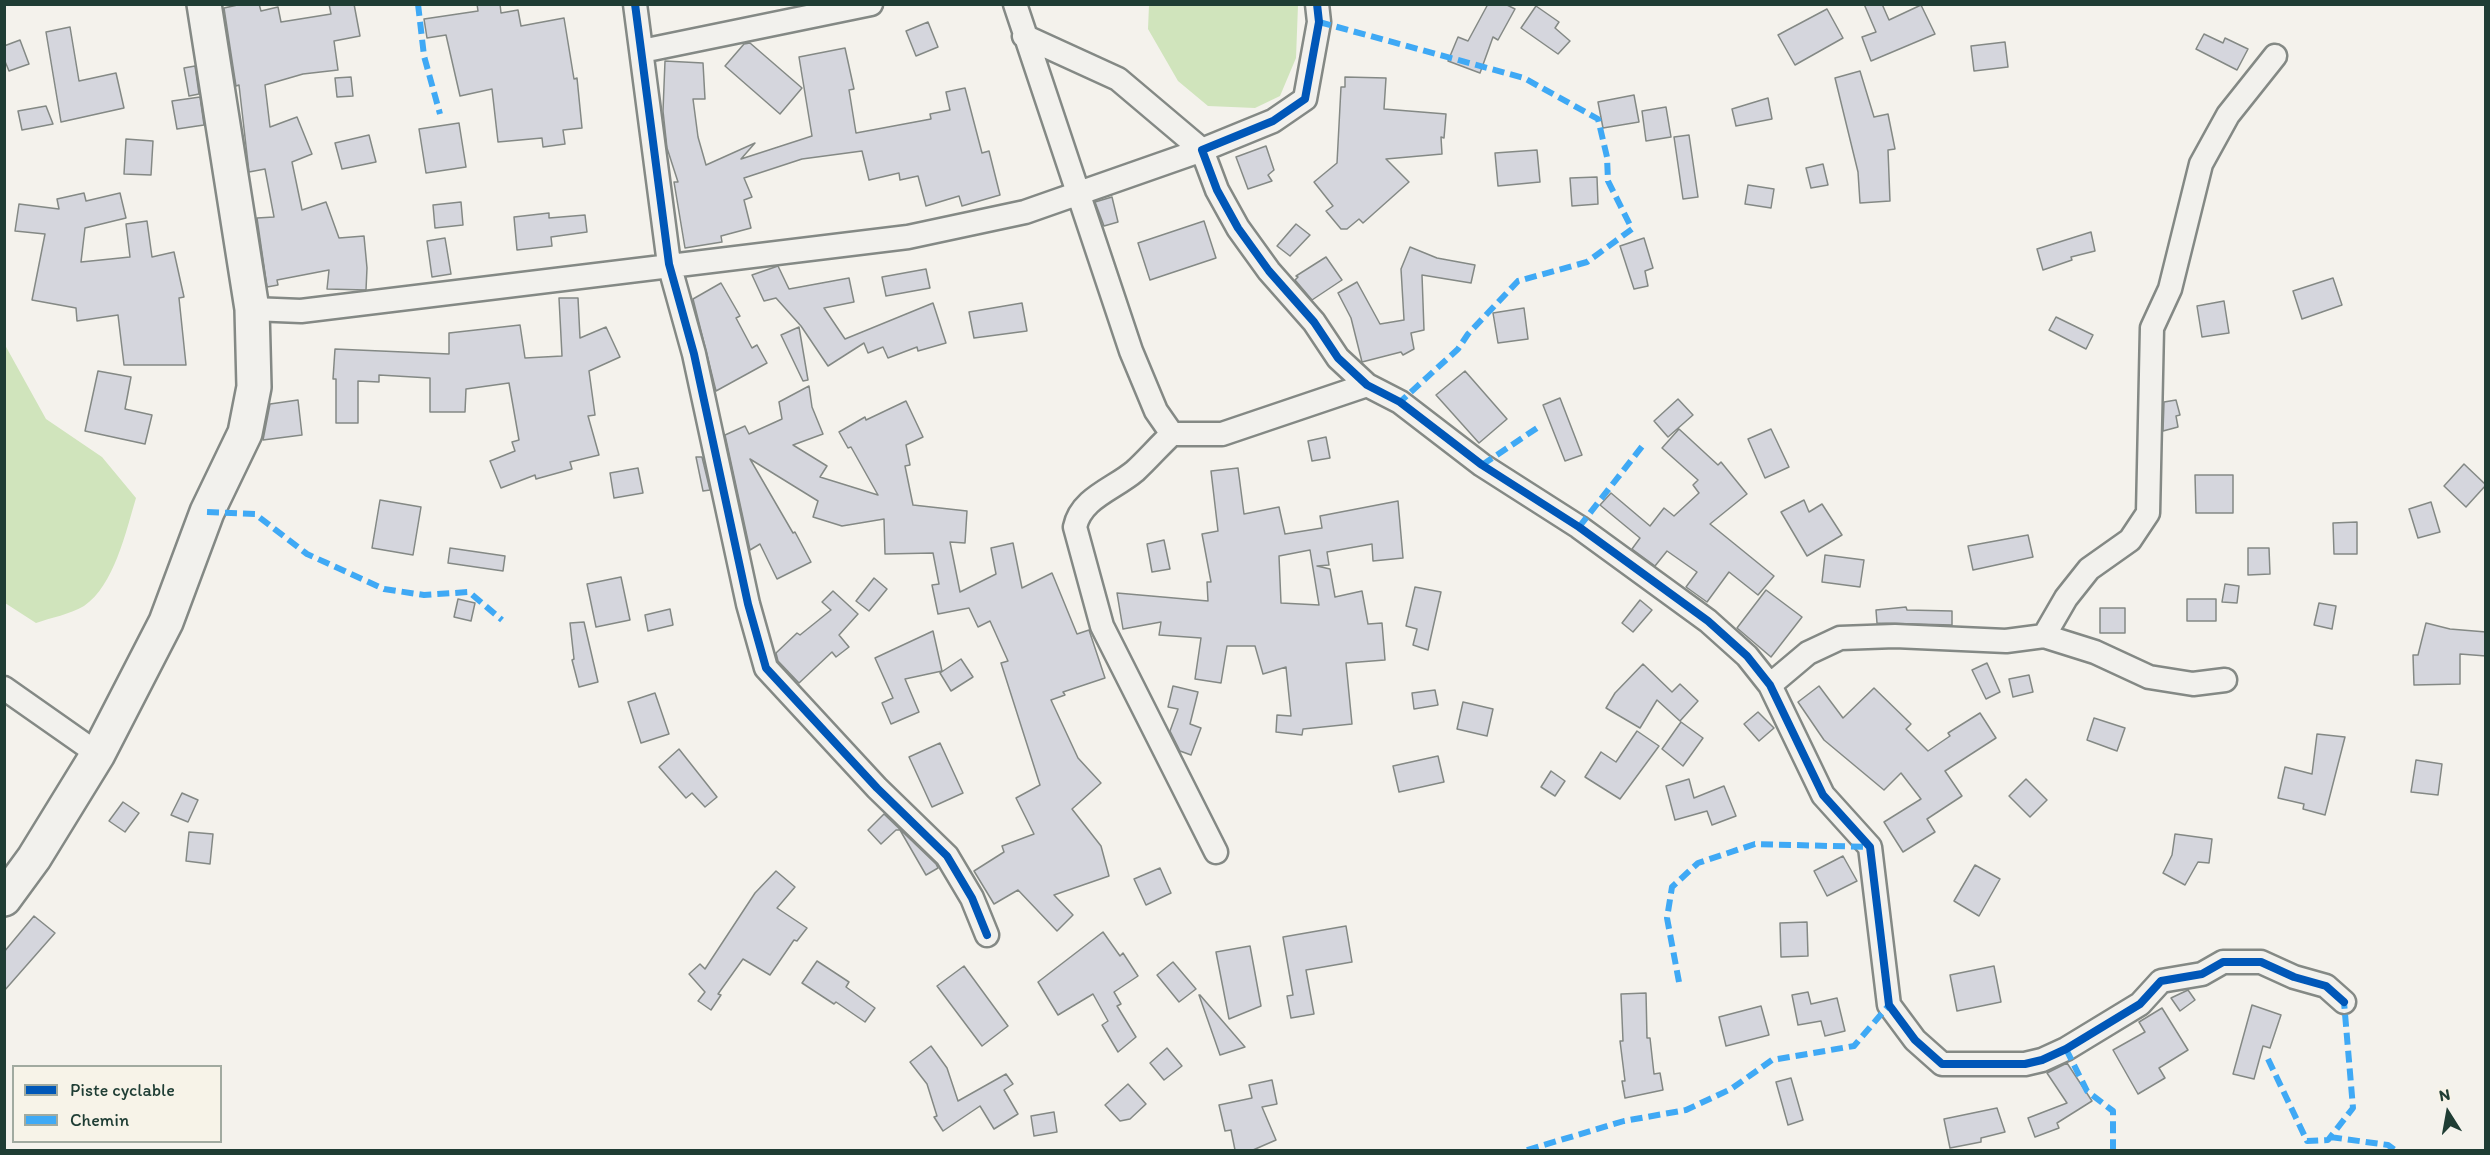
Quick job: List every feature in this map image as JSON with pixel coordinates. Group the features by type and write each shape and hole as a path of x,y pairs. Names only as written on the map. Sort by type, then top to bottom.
{"highway":[{"path":"4,899 34,858 98,754 166,622 207,512 245,433 254,387 252,309 204,4"}],"street":[{"path":"635,4 669,264 694,354 748,604 766,668 877,788 947,856 972,898 987,935"},
{"path":"642,51 871,4"},
{"path":"1015,4 1131,351 1156,411 1172,434"},
{"path":"252,309 301,311 669,264 909,237 1025,212 1202,150 1273,122 1305,99 1319,21 1317,4"},
{"path":"1024,36 1118,79 1202,150 1217,190 1238,228 1269,271 1314,322 1338,358 1367,385 1400,402 1482,465 1579,527 1708,621 1747,656 1770,685 1823,795 1870,847 1888,1005 1915,1040 1942,1064 2025,1064 2042,1060 2140,1004 2161,981 2202,974 2223,962 2261,962 2294,977 2326,986 2344,1002"},
{"path":"2044,636 2066,598 2089,569 2130,540 2148,513 2152,328 2170,289 2201,164 2228,115 2275,56"},
{"path":"1216,852 1102,626 1075,527 1077,514 1093,499 1134,472 1172,434 1222,434 1367,385"},
{"path":"1770,685 1808,653 1840,638 1895,636 2006,641 2044,636 2095,652 2149,677 2193,684 2225,680"},
{"path":"4,688 98,754"}],"green space":[{"path":"1149,5 1298,5 1296,58 1280,96 1255,108 1208,106 1178,81 1148,29"},
{"path":"5,345 46,419 102,457 136,498 118,557 94,597 79,609 36,623 5,603"}],"building":[{"path":"242,4 259,4 261,11 278,7 281,22 331,14 329,4 354,4 360,36 334,41 338,70 303,74 265,85 270,127 297,117 312,154 292,162 302,210 326,202 339,238 364,236 367,268 366,290 327,289 329,270 277,280 278,285 267,287 257,218 274,217 265,169 249,172 239,85 236,86 224,8"},
{"path":"477,4 500,4 501,13 518,10 521,26 564,18 574,79 577,78 582,128 563,130 565,144 543,147 542,138 498,142 492,89 460,96 446,35 427,38 424,19 478,11"},
{"path":"1488,4 1505,4 1515,9 1498,40 1493,37 1480,73 1448,61 1458,37 1468,41"},
{"path":"1864,4 1882,4 1889,20 1921,5 1935,34 1871,61 1862,37 1876,32"},
{"path":"1536,6 1559,22 1555,28 1570,41 1558,54 1521,28"},
{"path":"1827,9 1843,38 1795,65 1778,35"},
{"path":"928,22 938,47 916,56 906,31"},
{"path":"70,27 79,81 116,73 124,108 61,122 46,32"},
{"path":"2204,34 2223,43 2225,38 2248,49 2237,70 2196,49"},
{"path":"20,40 29,64 9,71 4,59 4,46"},
{"path":"2005,42 2008,67 1974,71 1971,46"},
{"path":"750,43 802,88 780,114 725,66 744,44"},
{"path":"845,48 854,89 849,90 856,133 931,119 930,114 950,110 946,92 965,88 982,153 989,151 1000,195 962,206 959,196 926,206 918,176 900,180 899,173 869,180 862,151 802,159 744,178 752,197 744,200 751,228 721,236 722,242 685,248 674,182 678,182 667,148 663,111 665,61 703,63 705,99 693,99 698,137 706,165 755,143 741,159 812,136 799,57"},
{"path":"195,66 199,94 189,96 184,68"},
{"path":"1860,71 1874,117 1888,114 1895,149 1888,150 1890,201 1860,203 1858,172 1835,78"},
{"path":"351,77 353,96 337,97 335,78"},
{"path":"1345,77 1386,78 1384,109 1446,114 1444,138 1441,137 1442,154 1386,159 1409,182 1363,223 1359,219 1347,229 1341,229 1326,211 1333,206 1314,182 1337,163 1341,87 1345,87"},
{"path":"1634,95 1639,122 1603,128 1598,102"},
{"path":"200,97 204,125 177,129 172,101"},
{"path":"1768,98 1772,119 1736,126 1732,109"},
{"path":"46,106 53,124 22,130 18,111"},
{"path":"1666,107 1671,137 1646,141 1642,111"},
{"path":"459,123 466,167 426,173 419,129"},
{"path":"369,135 376,162 342,169 335,143"},
{"path":"1689,135 1698,197 1683,199 1674,137"},
{"path":"126,139 153,141 151,175 124,174"},
{"path":"1266,146 1274,170 1268,175 1272,181 1248,189 1236,157"},
{"path":"1537,150 1540,182 1498,186 1495,153"},
{"path":"1823,164 1828,185 1811,188 1806,168"},
{"path":"1597,177 1598,204 1572,206 1570,178"},
{"path":"1748,185 1774,189 1771,208 1745,204"},
{"path":"84,193 86,201 120,193 126,218 85,228 81,262 130,257 126,224 147,221 152,257 174,252 184,297 179,298 186,365 124,365 118,315 77,321 76,308 32,300 45,234 15,231 19,204 59,209 57,199"},
{"path":"1112,197 1118,222 1104,226 1095,202"},
{"path":"461,202 463,225 435,228 433,205"},
{"path":"549,213 549,218 585,215 587,232 551,237 552,246 517,250 514,217"},
{"path":"1204,221 1216,258 1150,280 1138,243"},
{"path":"1296,224 1310,235 1290,256 1277,246"},
{"path":"2091,232 2095,251 2071,257 2072,260 2043,270 2037,249"},
{"path":"445,238 451,274 432,277 427,241"},
{"path":"1644,238 1653,268 1645,271 1648,286 1634,289 1620,246"},
{"path":"1410,247 1437,258 1475,265 1471,283 1422,275 1424,330 1411,333 1414,349 1403,355 1401,352 1362,362 1351,318 1338,293 1357,282 1380,324 1404,320 1401,269"},
{"path":"1326,257 1342,280 1312,300 1295,280 1298,277 1296,276"},
{"path":"778,266 789,289 849,278 854,302 824,308 845,339 933,303 946,343 918,351 917,347 888,358 883,347 868,353 864,343 828,366 801,326 776,298 764,301 752,275"},
{"path":"926,269 930,288 886,296 882,277"},
{"path":"2333,278 2342,305 2302,319 2293,291"},
{"path":"721,283 740,316 736,318 752,348 757,345 767,363 716,391 693,299"},
{"path":"559,298 578,298 580,338 606,327 620,357 589,371 595,415 588,416 599,455 570,462 572,469 536,479 535,475 501,488 490,461 515,451 512,442 519,440 509,383 466,389 465,412 430,412 430,378 379,375 379,382 358,381 358,423 336,423 336,379 333,379 335,349 449,354 449,333 520,325 525,358 562,356"},
{"path":"2224,301 2229,333 2202,337 2197,306"},
{"path":"1022,303 1027,331 974,338 969,312"},
{"path":"1524,308 1528,339 1498,343 1493,313"},
{"path":"2056,317 2093,335 2086,349 2049,330"},
{"path":"799,327 808,380 803,381 781,335"},
{"path":"98,371 131,377 125,409 152,415 145,444 85,431"},
{"path":"1465,371 1507,419 1479,443 1436,395"},
{"path":"809,386 812,407 823,434 793,445 827,466 820,477 878,495 851,447 848,448 839,432 865,417 866,420 906,401 923,437 906,445 910,465 905,466 913,505 967,511 965,543 950,542 960,592 996,574 991,548 1013,543 1022,588 1052,573 1077,634 1089,630 1105,678 1063,692 1065,695 1051,700 1078,758 1101,783 1072,809 1101,846 1109,876 1054,895 1073,915 1057,931 1018,890 994,904 974,871 1004,852 1002,846 1034,834 1016,798 1040,785 1001,663 1008,661 990,621 978,627 969,608 938,614 932,585 939,584 933,553 885,554 884,519 842,526 813,517 818,501 750,459 811,562 777,579 760,544 750,550 725,435 745,426 749,434 782,419 779,402"},
{"path":"1560,398 1582,455 1565,461 1543,405"},
{"path":"1678,399 1693,415 1668,437 1654,421"},
{"path":"298,400 302,435 263,440 270,404"},
{"path":"2176,400 2180,415 2176,416 2178,427 2163,431 2164,402"},
{"path":"1679,429 1718,465 1721,462 1747,494 1710,524 1774,576 1758,595 1729,572 1707,602 1686,587 1697,572 1667,551 1655,566 1632,549 1640,538 1600,505 1611,493 1650,526 1664,508 1674,516 1699,493 1693,485 1698,480 1662,448"},
{"path":"1771,429 1789,467 1765,478 1748,439"},
{"path":"1326,437 1330,458 1312,461 1308,441"},
{"path":"696,457 702,457 710,490 703,491"},
{"path":"2464,464 2486,485 2466,507 2444,486"},
{"path":"638,468 643,493 614,498 610,473"},
{"path":"1238,468 1244,514 1279,507 1285,534 1322,528 1320,516 1398,501 1403,558 1373,561 1372,544 1327,552 1329,565 1317,566 1330,569 1335,597 1362,591 1368,624 1382,623 1385,660 1346,663 1352,724 1303,729 1302,735 1276,732 1277,715 1291,716 1286,667 1263,674 1255,646 1227,646 1221,683 1195,679 1201,638 1159,635 1161,622 1123,629 1117,593 1208,601 1207,582 1211,582 1202,534 1218,531 1211,471","holes":["1310,550 1319,605 1281,603 1279,556"]},
{"path":"2195,475 2233,475 2233,513 2196,513"},
{"path":"380,500 421,507 413,555 372,548"},
{"path":"1804,500 1809,512 1822,504 1842,535 1807,556 1781,512"},
{"path":"2431,502 2440,532 2418,538 2409,509"},
{"path":"2357,522 2357,554 2334,554 2333,523"},
{"path":"2028,535 2033,557 1973,570 1968,546"},
{"path":"1164,540 1170,569 1152,572 1147,544"},
{"path":"450,548 505,556 503,571 448,563"},
{"path":"2248,548 2269,548 2270,574 2248,575"},
{"path":"1825,555 1864,560 1860,587 1822,582"},
{"path":"621,577 630,620 596,627 587,584"},
{"path":"874,578 887,589 869,611 856,601"},
{"path":"2225,584 2239,586 2237,603 2222,602"},
{"path":"1415,587 1441,592 1428,650 1413,645 1417,629 1406,626"},
{"path":"1766,590 1802,617 1771,657 1737,628"},
{"path":"833,591 858,614 839,635 849,647 836,657 832,652 799,683 778,661 776,653 797,633 800,635 831,610 822,602"},
{"path":"458,599 475,603 471,621 454,617"},
{"path":"2187,599 2216,599 2216,621 2187,621"},
{"path":"1640,600 1652,610 1633,632 1622,623"},
{"path":"2319,603 2336,606 2332,629 2314,625"},
{"path":"1906,607 1907,610 1952,611 1952,625 1877,623 1876,610"},
{"path":"2100,608 2125,608 2125,633 2100,633"},
{"path":"670,609 673,625 648,631 645,615"},
{"path":"584,622 598,682 579,687 572,660 574,659 570,623"},
{"path":"2426,623 2450,629 2486,632 2486,656 2460,654 2460,684 2414,685 2413,655 2418,655"},
{"path":"933,631 942,671 905,679 919,712 891,724 882,703 893,698 875,658"},
{"path":"961,659 973,677 951,691 940,673"},
{"path":"1987,663 2000,692 1986,699 1972,670"},
{"path":"1643,664 1672,692 1680,684 1698,701 1680,721 1657,700 1640,728 1606,708 1615,693"},
{"path":"2029,675 2033,692 2013,697 2009,679"},
{"path":"1173,686 1198,692 1190,724 1201,728 1191,755 1180,751 1170,731 1178,709 1168,707"},
{"path":"1819,686 1843,718 1874,688 1911,724 1906,729 1928,751 1950,736 1948,733 1980,713 1996,738 1945,771 1962,796 1927,819 1935,832 1903,852 1884,822 1921,799 1901,773 1884,790 1824,740 1798,702"},
{"path":"1435,690 1438,705 1414,709 1412,693"},
{"path":"655,693 669,734 641,743 628,702"},
{"path":"1463,702 1493,709 1487,736 1457,729"},
{"path":"1758,712 1774,728 1759,741 1744,724"},
{"path":"2094,718 2125,728 2117,751 2087,740"},
{"path":"1681,722 1703,738 1683,766 1662,749"},
{"path":"1637,731 1659,746 1620,799 1585,777 1601,752 1616,762"},
{"path":"2317,734 2345,737 2325,815 2303,809 2304,804 2278,798 2285,767 2312,774"},
{"path":"940,743 963,793 932,807 909,757"},
{"path":"679,749 717,797 705,807 692,793 686,798 659,767"},
{"path":"1438,756 1444,782 1399,792 1393,766"},
{"path":"2416,760 2442,764 2438,795 2411,792"},
{"path":"1551,771 1565,781 1555,796 1541,787"},
{"path":"1689,779 1694,798 1724,786 1736,816 1712,825 1707,811 1675,820 1666,786"},
{"path":"2026,779 2047,800 2030,817 2009,796"},
{"path":"182,793 198,800 188,822 171,815"},
{"path":"123,802 139,813 125,832 109,821"},
{"path":"884,814 936,864 938,868 926,875 900,830 896,830 881,844 868,830"},
{"path":"189,832 213,834 210,864 186,861"},
{"path":"2175,834 2212,839 2209,863 2198,862 2185,885 2163,873 2172,855"},
{"path":"1843,856 1857,881 1827,896 1814,871"},
{"path":"1975,865 2000,879 1979,916 1954,901"},
{"path":"1160,868 1171,893 1146,905 1134,879"},
{"path":"776,871 795,887 777,908 807,928 797,941 794,940 770,975 743,959 718,994 721,995 711,1010 698,1001 705,992 689,974 700,964 705,969 755,893"},
{"path":"34,916 55,933 4,991 4,952"},
{"path":"1807,922 1808,956 1781,957 1780,923"},
{"path":"1346,926 1352,962 1306,970 1314,1014 1291,1018 1287,996 1293,995 1283,937"},
{"path":"1103,932 1120,956 1123,953 1138,976 1114,992 1121,1004 1117,1006 1136,1037 1118,1052 1102,1025 1108,1021 1093,994 1058,1015 1038,982"},
{"path":"1250,946 1261,1006 1229,1019 1216,952"},
{"path":"817,961 849,982 846,987 875,1008 865,1022 802,983"},
{"path":"1173,962 1196,989 1179,1002 1157,975"},
{"path":"964,966 1008,1026 982,1046 937,986"},
{"path":"1994,966 2001,1002 1957,1011 1950,975"},
{"path":"2188,990 2195,1000 2180,1011 2171,998"},
{"path":"1808,992 1811,1004 1837,998 1845,1031 1825,1036 1821,1021 1798,1025 1792,995"},
{"path":"1646,993 1647,1038 1650,1038 1654,1074 1660,1073 1663,1090 1625,1098 1620,1041 1623,1041 1621,994"},
{"path":"1200,995 1245,1047 1220,1055"},
{"path":"2252,1005 2281,1015 2270,1048 2263,1046 2254,1079 2233,1074"},
{"path":"1761,1006 1769,1035 1726,1046 1719,1017"},
{"path":"2162,1008 2188,1050 2159,1068 2165,1078 2138,1094 2113,1050 2145,1032 2139,1022"},
{"path":"931,1046 947,1068 958,1101 1006,1074 1013,1084 1004,1090 1018,1114 994,1129 980,1106 943,1131 934,1117 937,1116 927,1084 910,1062"},
{"path":"1167,1048 1182,1066 1164,1080 1150,1063"},
{"path":"2067,1063 2092,1101 2057,1123 2059,1128 2035,1137 2028,1118 2067,1103 2047,1073"},
{"path":"1791,1078 1803,1120 1788,1125 1776,1082"},
{"path":"1272,1080 1277,1104 1262,1107 1276,1140 1253,1150 1235,1150 1231,1130 1225,1131 1219,1105 1252,1098 1249,1085"},
{"path":"1128,1084 1146,1104 1130,1119 1120,1121 1105,1105"},
{"path":"1997,1108 2005,1132 1981,1138 1981,1142 1950,1148 1944,1119"},
{"path":"1054,1112 1057,1132 1034,1136 1031,1116"}],"marked path":[{"path":"418,4 424,56 440,114"},
{"path":"1319,22 1524,78 1598,119 1607,157 1608,181 1632,229 1587,262 1518,281 1468,334 1458,349 1400,402"},
{"path":"1482,465 1537,428"},
{"path":"1579,527 1644,444"},
{"path":"207,512 255,514 307,554 384,589 424,595 469,592 502,620"},
{"path":"1679,982 1667,918 1672,887 1698,863 1755,844 1870,847"},
{"path":"2268,1059 2307,1141 2328,1140 2353,1108 2344,1002"},
{"path":"1527,1150 1624,1121 1686,1110 1731,1089 1772,1060 1854,1046 1889,1005"},
{"path":"2066,1049 2087,1091 2113,1111 2113,1150"},
{"path":"2330,1137 2388,1145 2395,1150"}],"cycle path":[{"path":"635,4 669,264 694,354 748,604 766,668 877,788 947,856 972,898 987,935"},
{"path":"1317,4 1319,22 1305,99 1273,121 1202,150 1217,190 1238,228 1269,271 1314,322 1338,358 1367,385 1400,402 1482,465 1579,527 1708,621 1747,656 1770,685 1823,795 1870,847 1889,1005 1915,1040 1942,1064 2025,1064 2042,1060 2066,1049 2140,1004 2161,981 2202,974 2223,962 2261,962 2294,977 2326,986 2344,1002"}]}
